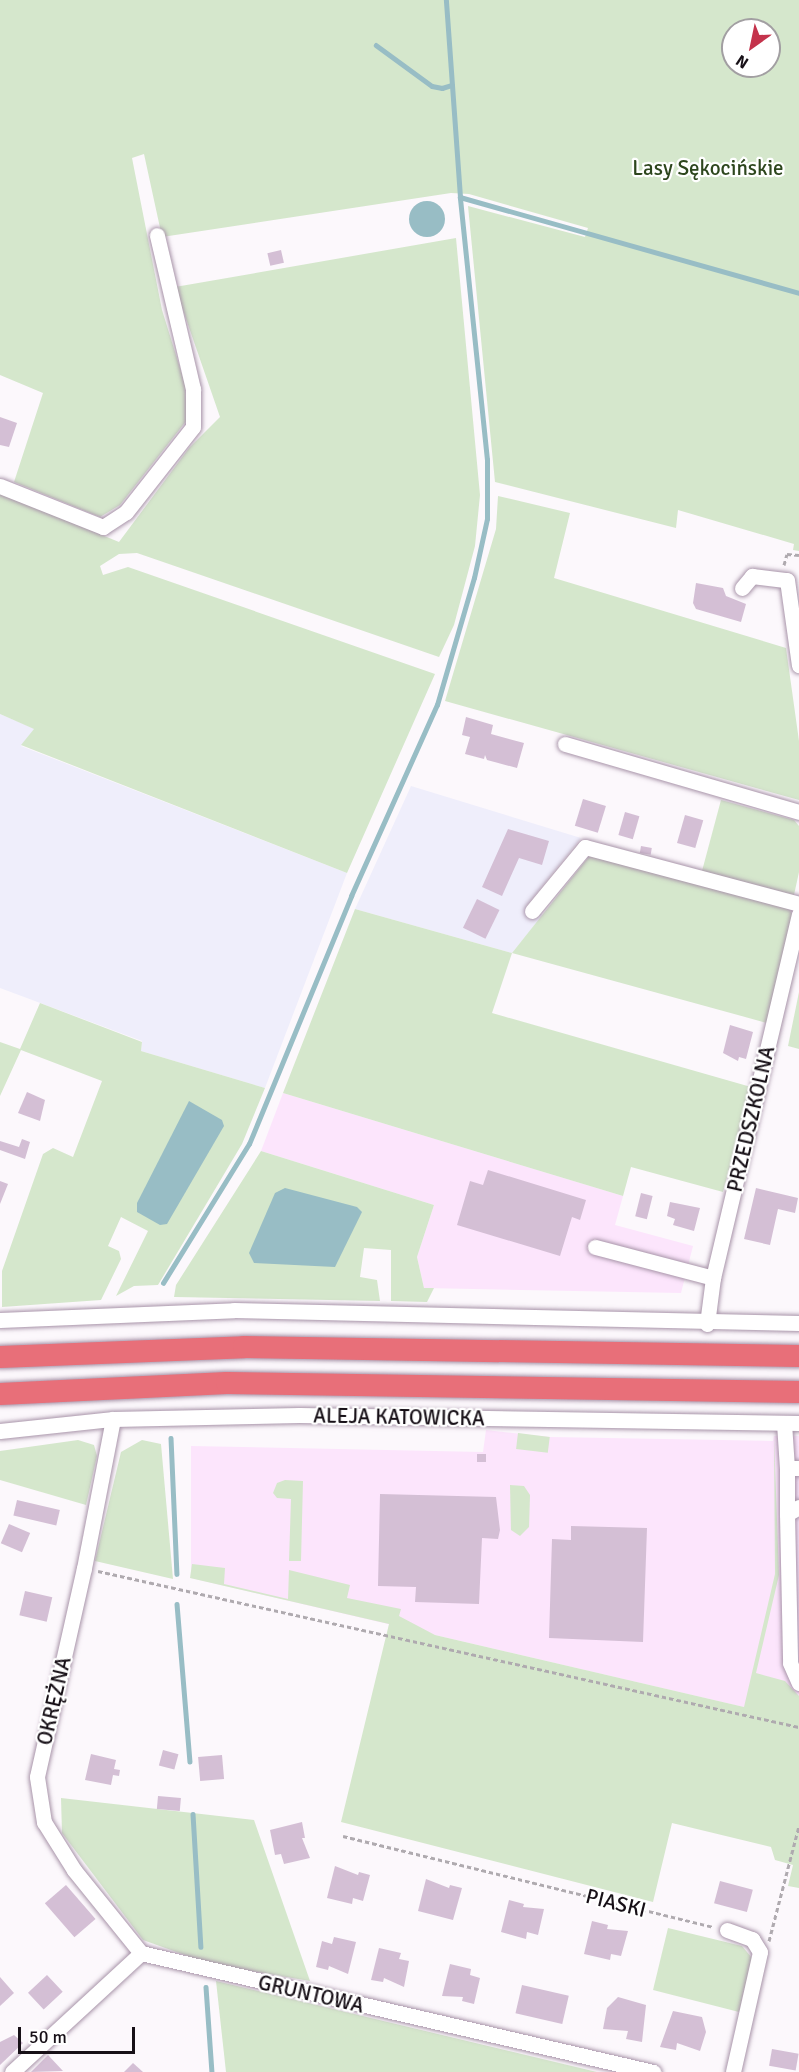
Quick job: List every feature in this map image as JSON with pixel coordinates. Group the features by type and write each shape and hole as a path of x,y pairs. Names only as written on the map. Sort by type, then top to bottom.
{"highway":[{"path":"0,1357 244,1347 799,1356"},
{"path":"0,1394 227,1383 799,1392"}],"street":[{"path":"0,486 96,526 112,523 126,512 193,427 194,389 157,235"},
{"path":"742,588 752,576 787,580 799,665"},
{"path":"566,744 799,812"},
{"path":"532,911 585,847 799,904"},
{"name":"PRZEDSZKOLNA","path":"707,1324 713,1278 799,914"},
{"path":"595,1247 713,1278"},
{"path":"0,1320 234,1310 707,1324 799,1323"},
{"name":"ALEJA KATOWICKA","path":"0,1431 113,1419 299,1415 791,1423"},
{"name":"OKRĘŻNA","path":"113,1419 84,1568 36,1777 44,1822 74,1870 141,1953"},
{"path":"791,1423 793,1511 790,1663 799,1683"},
{"path":"727,1930 757,1944 760,1965 733,2072"},
{"path":"12,2072 141,1953"},
{"name":"GRUNTOWA","path":"141,1953 652,2072"}],"path":[{"path":"789,553 799,555"},
{"path":"84,1568 799,1727"},
{"path":"760,1965 774,1927 799,1826"},
{"name":"PIASKI","path":"343,1836 727,1930"}],"shaded area":[{"path":"0,714 35,729 21,746 347,873 265,1088 141,1051 142,1041 0,988"},
{"path":"411,786 581,838 526,906 543,915 512,953 355,909"},
{"path":"283,1093 623,1196 615,1225 693,1246 681,1293 424,1288 417,1257 434,1205 261,1151"},
{"path":"486,1430 550,1437 773,1441 774,1436 799,1436 799,1720 191,1578 191,1446 483,1452"}],"green space":[{"name":"Lasy Sękocińskie","path":"0,0 799,0 799,551 793,550 794,544 678,510 676,528 495,482 468,206 585,237 588,228 469,194 451,193 162,237 144,154 132,158 162,310 185,384 187,420 120,505 100,517 14,482 43,393 0,375"},
{"path":"456,238 480,495 475,546 454,625 439,657 137,553 119,554 100,566 103,575 128,567 435,674 347,873 21,745 34,729 0,714 0,493 119,542 189,448 220,417 175,287"},
{"path":"498,496 570,513 554,578 786,648 799,741 799,800 445,701 496,529"},
{"path":"721,800 794,820 799,826 799,872 794,895 702,871"},
{"path":"590,855 788,907 793,916 767,1023 512,953"},
{"path":"355,909 512,953 492,1013 751,1087 723,1192 631,1167 623,1196 283,1093"},
{"path":"799,992 799,1049 788,1046"},
{"path":"40,1003 142,1042 141,1051 265,1088 242,1144 158,1285 134,1286 116,1296 148,1231 121,1217 108,1246 119,1251 121,1259 101,1300 2,1307 2,1271 43,1154 53,1148 73,1157 102,1081 21,1050 0,1096 0,1042 20,1049"},
{"path":"261,1151 434,1205 417,1257 424,1288 434,1288 427,1302 391,1301 391,1250 364,1248 360,1277 377,1280 380,1301 174,1297 176,1285"},
{"path":"518,1433 550,1437 548,1453 516,1449"},
{"path":"774,1436 779,1575 756,1673 785,1681 799,1696 799,1888 788,1886 793,1865 775,1860 771,1847 672,1823 653,1902 341,1822 389,1624 190,1578 192,1564 225,1568 224,1584 288,1599 289,1570 350,1585 347,1598 401,1609 399,1616 435,1635 744,1707 775,1574"},
{"path":"78,1440 94,1445 97,1456 86,1505 0,1480 0,1451"},
{"path":"142,1440 161,1444 173,1579 95,1561 121,1452"},
{"path":"285,1480 303,1481 301,1561 289,1561 291,1499 277,1498 273,1493 277,1483"},
{"path":"510,1485 524,1486 530,1495 529,1527 520,1536 511,1530"},
{"path":"61,1798 254,1820 310,1981 210,1964 143,1940 62,1833"},
{"path":"668,1928 742,1946 752,1958 739,2012 653,1990"},
{"path":"216,1981 597,2072 226,2072"}],"water":[{"path":"427,201 440,206 445,219 440,232 427,237 414,232 409,219 414,206"},
{"path":"189,1101 222,1120 224,1126 167,1224 160,1225 137,1212 137,1203"},
{"path":"285,1188 357,1207 362,1212 335,1267 254,1263 249,1253 275,1193"}],"building":[{"path":"281,250 284,263 270,266 267,253"},
{"path":"0,417 17,423 9,447 0,445"},
{"path":"696,583 723,588 726,596 746,604 741,622 696,609 693,603"},
{"path":"466,717 493,725 491,734 524,743 517,768 487,760 485,755 484,759 465,754 470,737 462,735"},
{"path":"583,799 606,806 598,833 575,826"},
{"path":"625,812 639,816 633,839 618,835"},
{"path":"685,815 703,820 695,848 677,843"},
{"path":"508,829 549,841 542,865 519,858 502,896 482,887"},
{"path":"641,846 652,848 651,855 640,853"},
{"path":"477,899 499,910 485,939 463,928"},
{"path":"730,1025 753,1032 746,1059 739,1057 738,1061 723,1053"},
{"path":"27,1092 45,1100 40,1121 18,1113"},
{"path":"22,1139 30,1142 25,1159 0,1150 0,1141 19,1147"},
{"path":"488,1170 586,1200 580,1220 572,1217 560,1256 457,1225 470,1181 483,1185"},
{"path":"0,1181 8,1184 0,1204"},
{"path":"756,1188 798,1198 795,1213 778,1209 770,1245 744,1239"},
{"path":"641,1193 653,1196 647,1219 635,1216"},
{"path":"670,1202 700,1208 694,1231 673,1225 675,1219 667,1216"},
{"path":"477,1454 486,1454 486,1462 477,1462"},
{"path":"380,1494 496,1497 500,1530 498,1539 482,1538 479,1604 415,1602 416,1587 378,1586"},
{"path":"17,1500 60,1510 56,1525 13,1516"},
{"path":"9,1524 30,1533 22,1552 1,1543"},
{"path":"571,1526 647,1528 643,1642 549,1638 552,1539 571,1540"},
{"path":"25,1591 52,1597 47,1622 19,1615"},
{"path":"163,1750 178,1754 174,1770 159,1765"},
{"path":"91,1754 116,1760 114,1769 120,1770 119,1776 113,1775 111,1785 85,1780"},
{"path":"222,1755 224,1779 200,1781 198,1757"},
{"path":"158,1796 181,1798 180,1811 157,1809"},
{"path":"302,1822 305,1838 302,1838 310,1858 284,1864 281,1854 275,1855 270,1830"},
{"path":"335,1866 358,1875 359,1872 370,1875 363,1901 353,1898 352,1904 327,1898"},
{"path":"426,1879 449,1888 450,1885 462,1888 453,1920 418,1911"},
{"path":"720,1881 753,1890 747,1912 714,1903"},
{"path":"66,1885 96,1919 74,1937 45,1903"},
{"path":"509,1900 524,1904 523,1907 544,1909 538,1935 527,1932 526,1939 501,1932"},
{"path":"592,1921 608,1925 607,1929 628,1931 621,1956 611,1954 610,1960 584,1954"},
{"path":"334,1937 356,1942 348,1974 329,1966 328,1970 316,1967 322,1941 332,1944"},
{"path":"379,1948 401,1953 399,1959 409,1961 404,1987 384,1978 383,1982 371,1980"},
{"path":"450,1964 471,1969 470,1975 480,1978 474,2004 462,2001 463,1997 442,1996"},
{"path":"47,1975 63,1992 44,2010 28,1993"},
{"path":"0,1977 14,1993 0,2006"},
{"path":"522,1985 569,1996 562,2024 515,2013"},
{"path":"618,1997 646,2005 642,2042 626,2039 628,2031 603,2029 607,2008"},
{"path":"673,2011 702,2017 706,2032 700,2051 677,2043 676,2050 660,2047"},
{"path":"14,2035 23,2043 0,2065 0,2042"},
{"path":"772,2049 799,2054 796,2070 769,2066"},
{"path":"48,2055 63,2071 31,2072"},
{"path":"133,2063 143,2072 124,2072"}],"waterway":[{"path":"163,1283 249,1144 351,896 437,705 474,578 487,519 487,460 460,197 446,0"},
{"path":"376,45 432,86 442,88 452,85"},
{"path":"460,197 799,293"},
{"path":"171,1438 177,1574"},
{"path":"177,1604 190,1761"},
{"path":"193,1814 201,1947"},
{"path":"206,1987 212,2072"}]}
